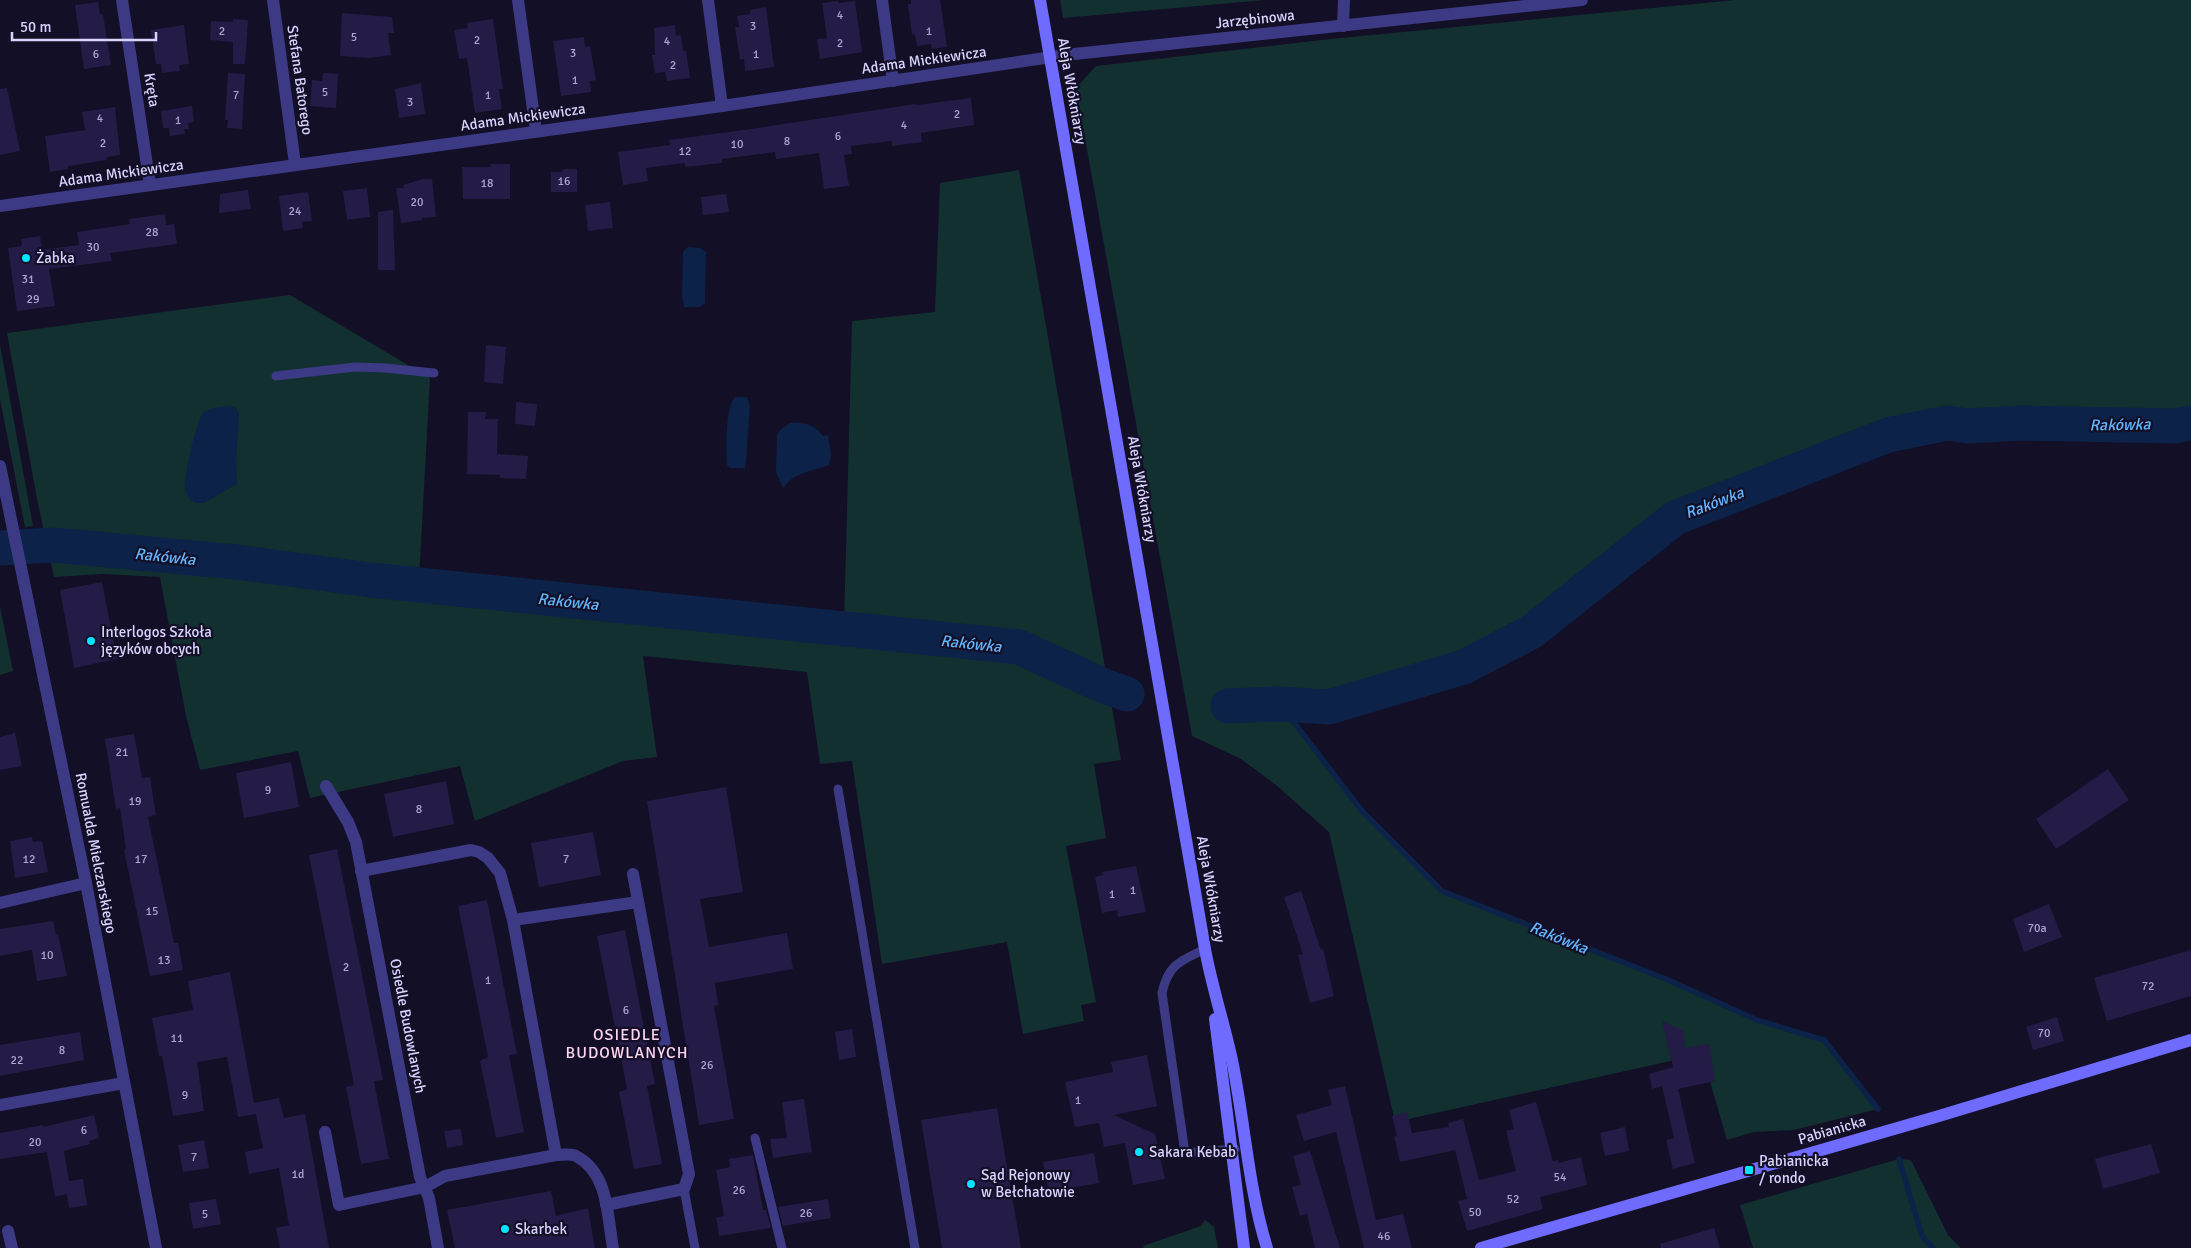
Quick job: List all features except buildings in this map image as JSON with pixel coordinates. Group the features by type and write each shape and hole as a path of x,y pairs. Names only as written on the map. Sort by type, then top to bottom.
{"main road":[{"name":"Aleja Włókniarzy","path":"1040,0 1205,949 1212,985 1232,1060 1255,1202 1267,1248"},
{"name":"Aleja Włókniarzy","path":"1212,985 1219,1062 1244,1248"},
{"name":"Pabianicka","path":"1481,1248 1939,1116 2191,1040"}],"street":[{"name":"Kręta","path":"122,0 150,185"},
{"name":"Stefana Batorego","path":"273,0 295,164"},
{"path":"518,0 536,131"},
{"path":"708,0 722,106"},
{"path":"882,0 893,81"},
{"path":"1342,26 1344,0"},
{"name":"Jarzębinowa","path":"1050,58 1582,0"},
{"name":"Adama Mickiewicza","path":"0,206 722,106 1050,58"},
{"name":"Romualda Mielczarskiego","path":"0,466 86,883 156,1248"},
{"name":"Osiedle Budowlanych","path":"326,786 348,822 356,842 420,1178 429,1198 438,1248"},
{"path":"362,871 471,850 479,852 488,858 500,873 513,920 556,1155"},
{"path":"606,1205 684,1189 689,1174 633,874"},
{"path":"0,903 86,883"},
{"path":"513,920 638,902"},
{"path":"0,1105 124,1083"},
{"path":"325,1132 339,1205 425,1187 445,1176 556,1155 575,1155 593,1169 602,1183 613,1248"},
{"path":"8,1231 12,1248"}],"lane":[{"path":"276,376 355,367 434,373"},
{"path":"838,789 915,1248"},
{"path":"1205,949 1175,964 1164,983 1162,993 1185,1153 1246,1148"},
{"path":"755,1138 782,1248"},
{"path":"684,1189 695,1248"}],"green space":[{"path":"1060,0 1265,0 1063,18"},
{"path":"1736,0 2191,0 2191,423 2175,426 2020,423 1968,426 1947,423 1888,435 1675,518 1531,632 1464,667 1329,707 1281,704 1362,811 1442,891 1666,979 1756,1020 1824,1040 1878,1109 1794,1130 1754,1132 1727,1140 1702,1054 1395,1122 1329,832 1276,785 1241,759 1192,736 1076,88 1096,66 1330,39"},
{"path":"1019,170 1121,760 1094,764 1106,838 1066,846 1096,1002 1081,1005 1084,1021 1023,1034 1007,942 882,964 852,761 820,764 807,672 643,656 657,757 623,761 475,821 460,766 310,798 298,751 200,770 186,716 160,577 102,574 54,577 37,499 7,333 290,295 430,378 419,580 844,625 852,321 935,312 940,183"},
{"path":"0,345 33,526 25,527 0,399"},
{"path":"0,607 13,671 0,675"},
{"path":"1899,1159 1911,1160 1948,1235 1961,1248 1753,1248 1740,1205"},
{"path":"1205,1220 1214,1227 1218,1248 1144,1248 1143,1246 1201,1226"}],"water":[{"path":"689,247 700,248 706,252 705,303 700,307 684,307 682,296 683,253"},
{"path":"735,397 747,397 750,406 745,468 730,468 727,465 726,439 729,410"},
{"path":"231,406 236,408 239,414 236,460 237,484 204,503 196,503 189,499 185,488 188,461 194,436 204,412 213,408"},
{"path":"790,423 809,425 823,436 828,435 831,455 829,465 803,473 792,479 783,488 776,472 777,435 780,430"}],"waterway":[{"name":"Rakówka","path":"1228,706 1280,704 1329,707 1464,667 1531,632 1675,518 1888,435 1947,423 1968,426 2020,423 2175,426 2191,423"},
{"name":"Rakówka","path":"0,548 54,545 236,562 371,580 1019,647 1104,686 1127,694"},
{"name":"Rakówka","path":"1280,704 1362,811 1442,891 1666,979 1757,1020 1824,1040 1878,1109"},
{"path":"1899,1159 1922,1236 1933,1248"}],"place":[{"name":"Żabka","path":"26,258"},
{"name":"Interlogos Szkoła języków obcych","path":"91,641"},
{"name":"Sakara Kebab","path":"1139,1152"},
{"name":"Pabianicka / rondo","path":"1749,1170"},
{"name":"Sąd Rejonowy w Bełchatowie","path":"971,1184"},
{"name":"Skarbek","path":"505,1229"}],"district":[{"name":"OSIEDLE BUDOWLANYCH","path":"627,1043"}]}
